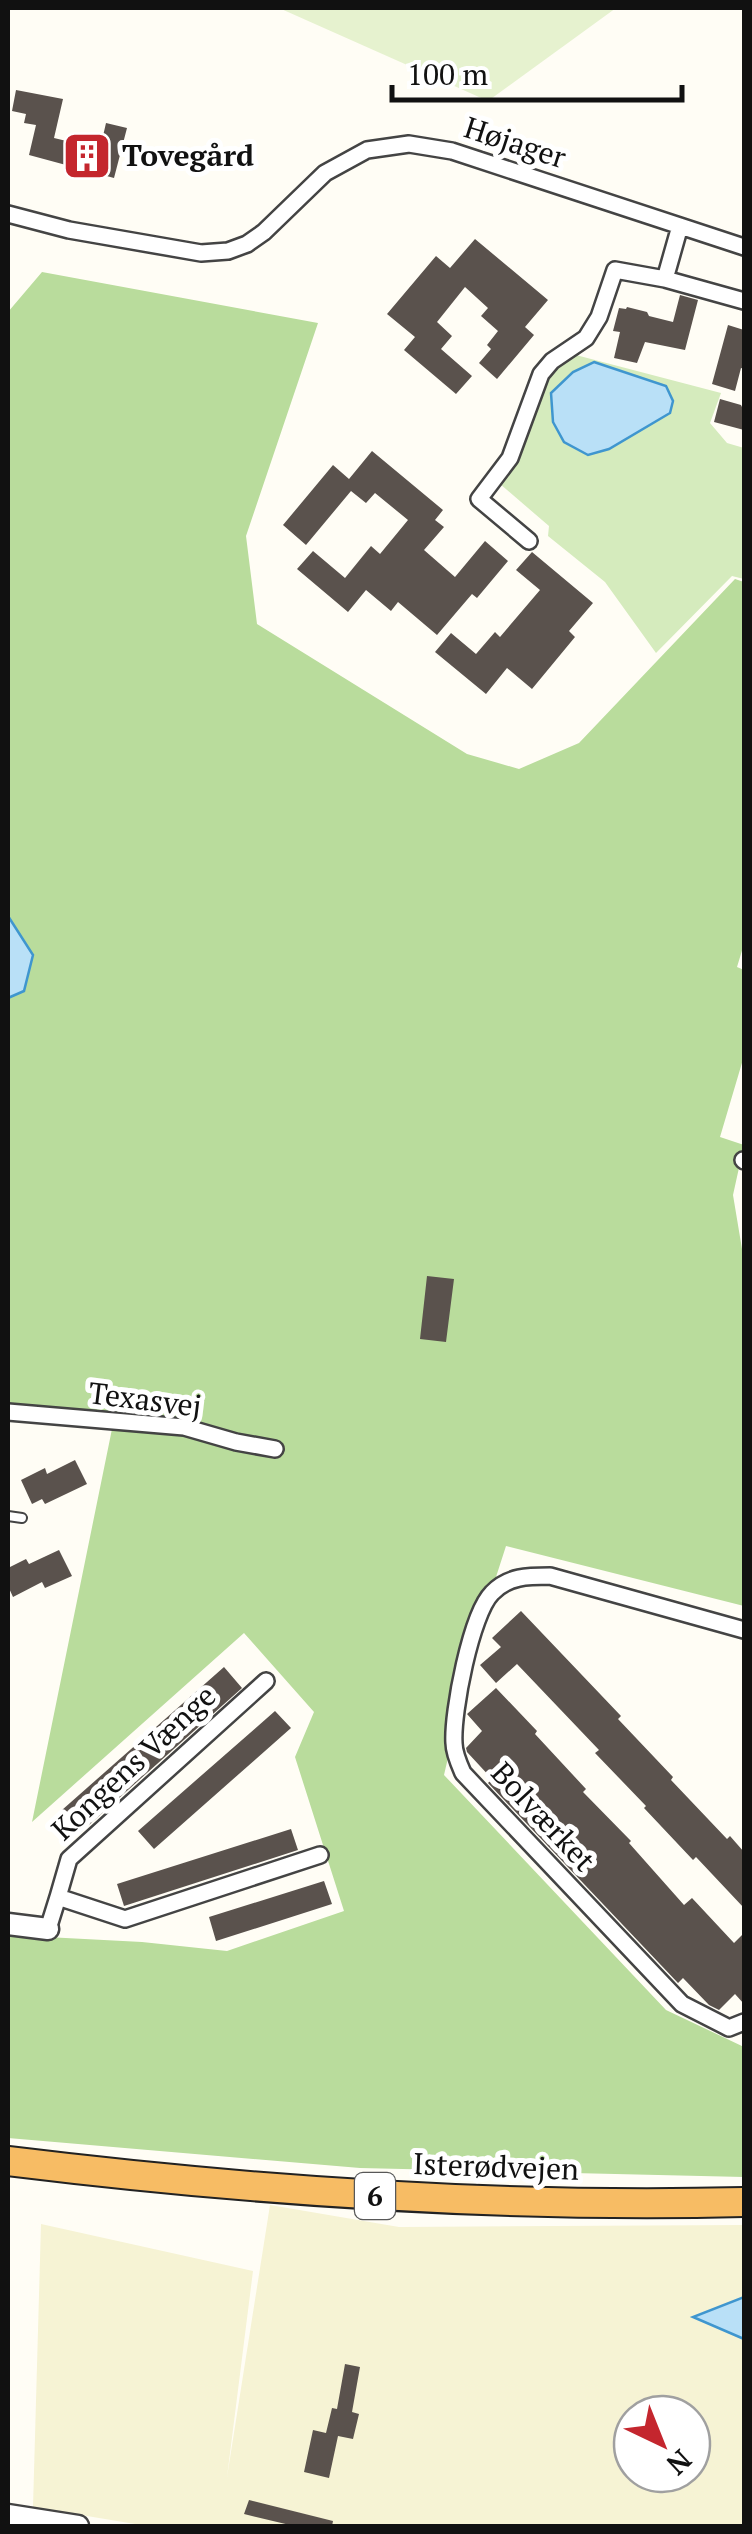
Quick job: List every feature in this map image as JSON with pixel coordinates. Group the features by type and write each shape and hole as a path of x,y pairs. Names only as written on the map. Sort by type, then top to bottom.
{"highway":[{"name":"Isterødvejen","path":"8,2161 372,2196 574,2203 744,2202"}],"street":[{"name":"Højager","path":"8,214 69,230 200,254 228,252 264,232 325,172 366,150 409,144 452,151 744,246"},
{"path":"665,279 680,226"},
{"path":"529,541 478,499 510,458 541,374 552,361 586,338 599,316 615,270 744,300"},
{"name":"Texasvej","path":"8,1412 184,1428 275,1449"},
{"name":"Bolværket","path":"744,1630 550,1576 522,1576 504,1582 488,1595 474,1629 456,1704 453,1747 463,1773 682,2004 728,2028 744,2022"},
{"name":"Kongens Vænge","path":"8,1924 48,1928 69,1859 266,1681"},
{"path":"58,1897 125,1919 320,1856"},
{"path":"8,2514 78,2526"}],"lane":[{"path":"8,1516 22,1518"}],"shaded area":[{"path":"270,2205 399,2227 744,2225 744,2526 147,2526 33,2507 41,2224 253,2271 227,2477"}],"green space":[{"path":"279,8 616,8 488,101"},
{"path":"42,272 318,323 246,536 257,624 467,754 519,769 579,743 735,579 744,582 744,944 737,967 744,970 744,1056 720,1137 744,1145 733,1195 744,1261 744,1606 506,1546 475,1642 444,1775 666,2010 744,2047 744,2177 360,2168 8,2138 8,1935 227,1951 344,1911 295,1757 314,1712 244,1633 32,1822 112,1429 8,1404 8,998 24,991 33,955 8,916 8,312"},
{"path":"572,354 721,393 710,423 727,443 744,448 744,579 732,576 656,653 605,582 548,536 549,526 500,484 519,460 548,376"}],"water":[{"path":"594,362 666,386 673,401 670,413 609,449 588,455 564,442 553,422 551,393 573,372"},
{"path":"8,916 33,955 24,991 8,998"},
{"path":"744,2297 744,2339 693,2317"}],"building":[{"path":"16,90 63,99 54,138 100,149 106,123 127,128 114,178 29,155 36,125 24,123 26,114 12,111"},
{"path":"475,239 548,300 525,327 534,335 497,379 479,363 491,349 487,345 498,331 481,316 488,308 465,287 437,322 452,336 441,349 472,376 456,394 404,350 415,337 387,314 436,256 450,268"},
{"path":"680,295 698,300 685,350 645,342 637,363 614,358 620,332 613,331 619,308 647,312 649,316 673,322"},
{"path":"728,325 744,330 744,369 741,368 735,391 712,384"},
{"path":"720,399 741,405 744,430 714,422"},
{"path":"372,451 443,510 435,520 444,527 424,550 455,577 485,541 508,561 477,598 472,594 437,635 398,602 391,611 366,590 348,612 297,569 313,551 345,578 371,546 380,554 408,520 375,493 366,503 351,491 306,545 283,525 333,465 349,479"},
{"path":"532,552 593,603 569,631 575,637 532,689 507,668 486,694 435,652 451,633 476,654 495,632 500,637 540,590 516,570"},
{"path":"427,1276 454,1279 446,1342 420,1339"},
{"path":"75,1460 87,1484 45,1504 42,1499 32,1504 21,1480 45,1468 47,1474"},
{"path":"59,1550 72,1576 45,1588 42,1582 13,1597 8,1586 8,1568 26,1559 29,1564"},
{"path":"521,1611 621,1716 618,1719 673,1777 671,1780 744,1852 744,1908 644,1808 595,1753 599,1750 517,1664 496,1683 480,1665 501,1647 492,1638"},
{"path":"224,1667 242,1688 81,1832 62,1810"},
{"path":"496,1688 684,1905 692,1898 734,1943 744,1933 744,2004 735,1994 719,2010 683,1978 678,1983 488,1783 492,1779 467,1752 466,1748 482,1731 467,1714"},
{"path":"275,1711 291,1728 154,1849 138,1831"},
{"path":"291,1829 298,1850 124,1906 117,1884"},
{"path":"324,1881 332,1904 216,1941 209,1917"},
{"path":"345,2364 360,2367 352,2412 359,2414 353,2439 338,2436 329,2478 304,2472 313,2430 326,2433 332,2408 337,2409"},
{"path":"249,2500 333,2521 332,2526 294,2526 244,2514"}],"place":[{"name":"Tovegård","path":"87,156"}]}
